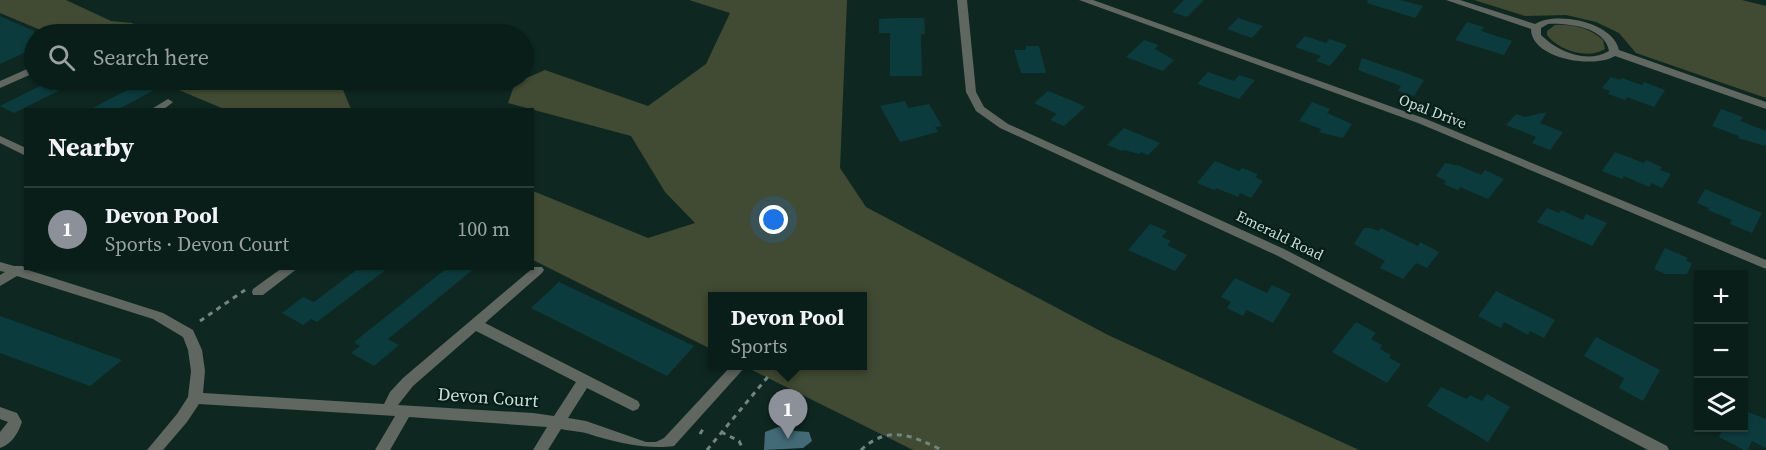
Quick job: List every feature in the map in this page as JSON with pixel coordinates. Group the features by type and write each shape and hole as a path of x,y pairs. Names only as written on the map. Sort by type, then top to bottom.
{"street":[{"name":"Emerald Road","path":"962,0 970,92 980,109 1004,126 1280,252 1662,450"},
{"name":"Opal Drive","path":"1084,0 1422,121 1766,265"},
{"path":"1451,0 1536,27 1546,21 1582,25 1604,34 1614,46 1614,52"},
{"path":"1536,27 1535,31 1540,41 1565,54 1595,59 1605,58 1614,52"},
{"path":"1614,52 1766,106"},
{"path":"0,85 24,74"},
{"path":"158,108 168,102"},
{"path":"0,140 24,152"},
{"path":"0,266 21,268"},
{"path":"0,281 21,268"},
{"path":"27,270 158,316 188,334 195,350 198,371 195,398 182,418 154,450"},
{"path":"258,292 289,270"},
{"path":"382,450 398,426 395,396 408,382 538,270"},
{"path":"475,324 633,405"},
{"name":"Devon Court","path":"195,398 557,422 586,427 646,448 658,448 669,442 735,370"},
{"path":"540,450 584,381"},
{"path":"0,413 12,417 15,422 12,430 0,442"}],"path":[{"path":"200,321 246,289 258,292"},
{"path":"706,450 771,373"},
{"path":"700,434 704,429"},
{"path":"721,432 740,441 743,449"},
{"path":"861,450 878,437 910,435 942,450"}],"green space":[{"path":"0,0 66,0 111,21 133,24 26,24 0,13"},
{"path":"689,0 847,0 840,168 866,207 1108,335 1359,450 913,450 752,370 867,370 867,292 708,292 708,348 534,260 534,191 648,238 695,223 665,192 631,136 534,110 534,108 508,103 513,90 534,90 534,75 545,70 648,106 706,64 730,13"},
{"path":"1474,0 1742,0 1766,6 1766,98 1636,53 1619,33 1596,22 1566,15 1525,16"},
{"path":"1555,25 1575,26 1593,32 1603,40 1605,49 1590,54 1566,49 1547,35 1547,31"},
{"path":"179,90 343,90 351,108 222,108"}],"water":[{"path":"781,426 795,431 809,432 812,441 803,448 764,450 765,432"}],"building":[{"path":"1184,0 1204,0 1187,17 1172,12"},
{"path":"1368,0 1400,0 1423,6 1415,18 1367,3"},
{"path":"0,16 24,27 24,53 0,64"},
{"path":"924,18 925,34 921,34 922,76 890,76 890,33 879,33 879,19"},
{"path":"1238,18 1263,26 1252,38 1227,29"},
{"path":"1467,22 1484,27 1481,31 1512,41 1504,55 1455,40"},
{"path":"1305,36 1326,43 1329,39 1347,45 1330,66 1316,61 1321,56 1295,47"},
{"path":"1144,40 1158,45 1155,49 1174,60 1163,71 1126,57"},
{"path":"1026,46 1039,46 1046,73 1021,73 1014,50 1026,50"},
{"path":"1362,58 1424,80 1414,96 1398,91 1401,86 1358,70"},
{"path":"1208,72 1234,81 1239,75 1255,80 1239,99 1197,84"},
{"path":"1611,77 1642,85 1644,82 1665,90 1654,107 1627,97 1625,100 1608,94 1610,91 1602,88"},
{"path":"32,90 58,91 14,113 0,106"},
{"path":"127,90 154,90 121,108 93,108"},
{"path":"1048,91 1085,107 1064,126 1050,120 1057,114 1034,103"},
{"path":"905,101 908,108 929,104 942,126 935,127 938,132 900,142 880,106"},
{"path":"1312,102 1330,109 1327,113 1352,124 1343,138 1319,132 1321,129 1299,121"},
{"path":"1721,109 1743,117 1740,121 1766,131 1766,146 1738,138 1739,136 1712,126"},
{"path":"1547,112 1540,123 1563,132 1550,150 1532,143 1536,137 1506,125 1516,114 1525,117"},
{"path":"1124,128 1160,143 1148,155 1141,152 1139,154 1122,151 1107,145"},
{"path":"1615,152 1644,163 1646,160 1662,167 1660,170 1671,174 1662,188 1651,183 1649,187 1624,176 1622,179 1602,171"},
{"path":"1215,161 1239,171 1242,168 1258,174 1255,177 1263,181 1251,198 1240,193 1238,197 1197,183"},
{"path":"1445,163 1460,166 1481,175 1485,170 1504,179 1488,199 1460,187 1458,190 1444,184 1446,181 1436,176"},
{"path":"1705,189 1762,213 1752,233 1730,224 1732,220 1697,203"},
{"path":"1547,208 1559,213 1561,210 1583,220 1586,214 1607,223 1592,246 1537,222"},
{"path":"1150,224 1167,231 1162,237 1171,241 1167,245 1187,255 1175,271 1128,250"},
{"path":"1364,228 1378,231 1381,228 1418,246 1420,242 1439,252 1427,268 1416,263 1403,279 1380,268 1385,261 1354,244"},
{"path":"1665,248 1688,258 1686,261 1692,263 1687,274 1665,274 1654,269"},
{"path":"356,270 385,270 317,322 311,319 303,325 282,313 303,297 314,302"},
{"path":"444,270 473,270 388,339 399,345 374,366 351,353 360,346 354,342"},
{"path":"1235,278 1267,293 1272,285 1291,294 1273,323 1247,310 1243,316 1227,308 1231,302 1221,297"},
{"path":"559,282 694,346 667,376 531,308"},
{"path":"1496,291 1555,320 1544,338 1530,331 1528,335 1504,322 1501,328 1478,316"},
{"path":"0,316 122,360 90,386 0,353"},
{"path":"1356,322 1376,333 1371,339 1382,345 1380,349 1391,355 1389,358 1401,364 1387,383 1332,352"},
{"path":"1596,337 1660,370 1643,401 1619,388 1624,378 1584,356"},
{"path":"1441,387 1467,399 1470,395 1482,401 1487,394 1510,407 1488,442 1427,406"},
{"path":"1748,412 1766,419 1766,448 1752,441 1748,450 1744,450 1719,437 1721,432 1748,432"}],"place":[{"name":"Devon Pool","path":"788,439"}]}
